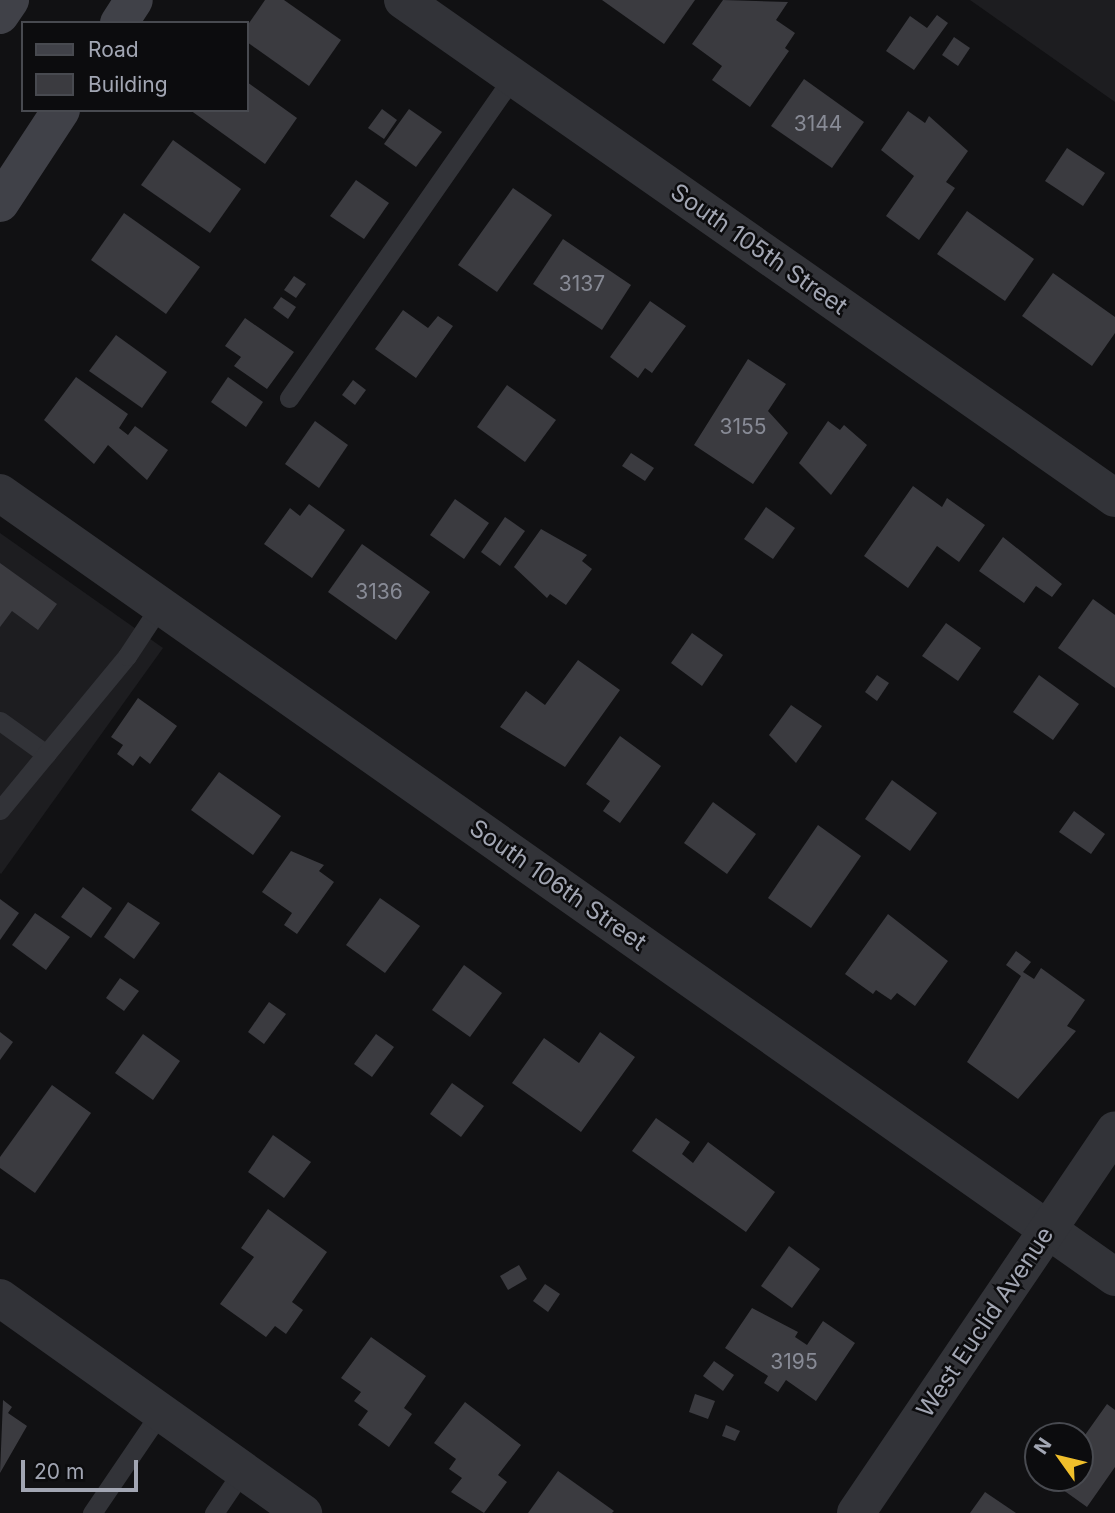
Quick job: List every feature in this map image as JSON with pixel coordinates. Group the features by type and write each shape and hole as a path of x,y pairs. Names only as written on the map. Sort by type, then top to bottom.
{"main road":[{"path":"0,15 10,0"},
{"path":"120,21 135,0"},
{"path":"0,203 60,112"}],"street":[{"name":"South 105th Street","path":"403,0 1115,498"},
{"name":"South 106th Street","path":"0,493 1115,1277"},
{"name":"West Euclid Avenue","path":"856,1513 1115,1131"},
{"path":"0,1298 303,1513"}],"lane":[{"path":"289,398 513,77"},
{"path":"0,810 160,606"},
{"path":"0,721 46,754"},
{"path":"92,1513 160,1413"},
{"path":"214,1513 243,1470"}],"shaded area":[{"path":"970,0 1115,0 1115,102"},
{"path":"0,533 163,648 1,874 0,873"}],"building":[{"path":"265,0 284,0 341,40 309,86 248,43 248,25"},
{"path":"602,0 695,0 664,44"},
{"path":"723,0 788,2 776,20 795,33 785,48 789,51 750,107 712,80 722,66 692,44"},
{"path":"937,15 948,23 914,70 886,51 910,16 927,28"},
{"path":"954,37 970,48 958,66 942,55"},
{"path":"804,79 864,122 832,168 771,126"},
{"path":"248,83 297,118 265,164 193,112 248,112"},
{"path":"382,109 397,120 384,139 368,128"},
{"path":"409,109 442,132 416,167 384,144"},
{"path":"908,111 925,123 929,116 968,151 946,182 955,188 919,240 886,216 914,176 881,150"},
{"path":"173,140 241,189 210,233 141,185"},
{"path":"1067,148 1105,173 1083,206 1045,181"},
{"path":"356,180 389,203 364,239 330,216"},
{"path":"513,188 552,215 497,292 458,265"},
{"path":"967,211 1034,259 1005,301 937,254"},
{"path":"124,213 200,267 166,314 91,260"},
{"path":"563,239 631,285 602,330 533,284"},
{"path":"1053,273 1115,317 1115,333 1092,366 1022,316"},
{"path":"294,276 306,284 296,298 284,290"},
{"path":"281,297 296,307 288,319 273,308"},
{"path":"650,301 686,326 652,373 645,368 638,378 610,357"},
{"path":"403,310 428,328 438,316 453,326 416,378 375,349"},
{"path":"245,318 294,352 267,389 234,366 241,357 225,346"},
{"path":"116,335 167,372 142,408 89,371"},
{"path":"748,359 786,384 768,411 788,433 753,484 694,445"},
{"path":"76,377 128,414 119,428 128,435 135,426 168,450 147,480 108,445 94,464 44,420"},
{"path":"228,377 263,402 246,427 211,402"},
{"path":"353,380 366,390 355,405 342,395"},
{"path":"507,385 556,420 525,462 477,427"},
{"path":"315,421 348,445 319,488 285,464"},
{"path":"828,421 840,430 844,425 867,445 831,495 799,463"},
{"path":"631,453 654,468 645,481 622,466"},
{"path":"913,486 942,507 947,498 985,525 959,562 937,546 908,588 864,556"},
{"path":"455,499 489,523 464,559 430,535"},
{"path":"309,504 345,530 312,578 264,544 290,508 300,516"},
{"path":"766,507 795,528 773,559 744,539"},
{"path":"505,517 525,531 500,566 481,552"},
{"path":"541,529 587,555 582,561 592,569 566,605 550,594 547,598 514,567"},
{"path":"1003,537 1062,584 1052,597 1036,586 1024,603 979,571"},
{"path":"362,544 430,592 396,640 328,592"},
{"path":"0,563 57,604 38,630 12,611 0,627"},
{"path":"1093,599 1115,615 1115,688 1058,648"},
{"path":"946,623 981,648 958,681 922,656"},
{"path":"692,633 723,655 702,686 671,663"},
{"path":"578,660 620,690 565,767 500,727 526,691 545,705"},
{"path":"877,675 889,683 877,701 865,692"},
{"path":"1039,675 1079,704 1053,740 1013,712"},
{"path":"138,698 177,726 150,764 140,756 133,766 117,754 123,745 111,737"},
{"path":"791,705 822,726 796,763 769,735"},
{"path":"620,736 661,766 620,823 603,811 610,801 586,784"},
{"path":"219,772 281,816 253,855 191,810"},
{"path":"892,780 937,813 910,851 865,819"},
{"path":"713,802 756,834 727,874 684,843"},
{"path":"1074,811 1105,834 1091,854 1059,832"},
{"path":"818,825 861,856 811,928 768,898"},
{"path":"291,851 324,865 319,871 334,882 297,934 284,925 292,913 262,892"},
{"path":"83,887 112,908 91,938 61,917"},
{"path":"380,898 420,926 385,973 346,945"},
{"path":"0,899 19,913 0,940"},
{"path":"128,902 160,923 134,959 104,937"},
{"path":"35,913 70,937 46,970 12,945"},
{"path":"888,914 948,961 915,1006 897,993 891,1000 876,990 873,994 845,974"},
{"path":"1016,951 1031,962 1023,972 1034,979 1041,968 1085,1000 1067,1026 1076,1031 1018,1099 967,1062 1021,976 1006,965"},
{"path":"464,965 502,993 470,1037 432,1010"},
{"path":"120,978 139,991 124,1011 106,998"},
{"path":"269,1002 286,1014 264,1044 248,1032"},
{"path":"0,1032 13,1042 0,1060"},
{"path":"600,1032 635,1057 581,1132 512,1083 544,1038 579,1063"},
{"path":"143,1034 180,1061 153,1100 115,1073"},
{"path":"376,1034 394,1047 372,1077 354,1064"},
{"path":"452,1083 484,1106 461,1137 430,1114"},
{"path":"52,1085 91,1113 35,1193 0,1168 0,1157"},
{"path":"656,1118 690,1142 682,1154 693,1163 708,1142 775,1192 746,1232 632,1151"},
{"path":"273,1135 311,1162 284,1198 248,1172"},
{"path":"268,1209 327,1252 292,1302 303,1310 286,1334 275,1326 266,1337 220,1304 254,1257 241,1248"},
{"path":"789,1246 820,1269 792,1308 761,1286"},
{"path":"519,1265 527,1279 508,1290 500,1276"},
{"path":"545,1284 560,1294 548,1312 533,1301"},
{"path":"752,1308 798,1332 795,1337 807,1345 823,1321 855,1343 816,1401 786,1380 778,1392 764,1383 768,1376 725,1348"},
{"path":"371,1337 426,1376 404,1408 412,1414 389,1447 358,1425 368,1411 354,1401 361,1392 341,1378"},
{"path":"714,1361 734,1375 723,1391 703,1376"},
{"path":"695,1394 715,1401 708,1419 689,1412"},
{"path":"3,1400 12,1407 8,1413 27,1426 0,1473"},
{"path":"465,1402 521,1445 498,1475 507,1482 484,1513 451,1492 462,1478 449,1469 456,1459 434,1443"},
{"path":"1107,1404 1115,1410 1115,1467 1087,1507 1066,1492 1094,1492 1094,1422"},
{"path":"726,1425 740,1431 735,1441 722,1436"},
{"path":"558,1471 614,1511 528,1513"},
{"path":"985,1492 1016,1513 970,1513"}]}
